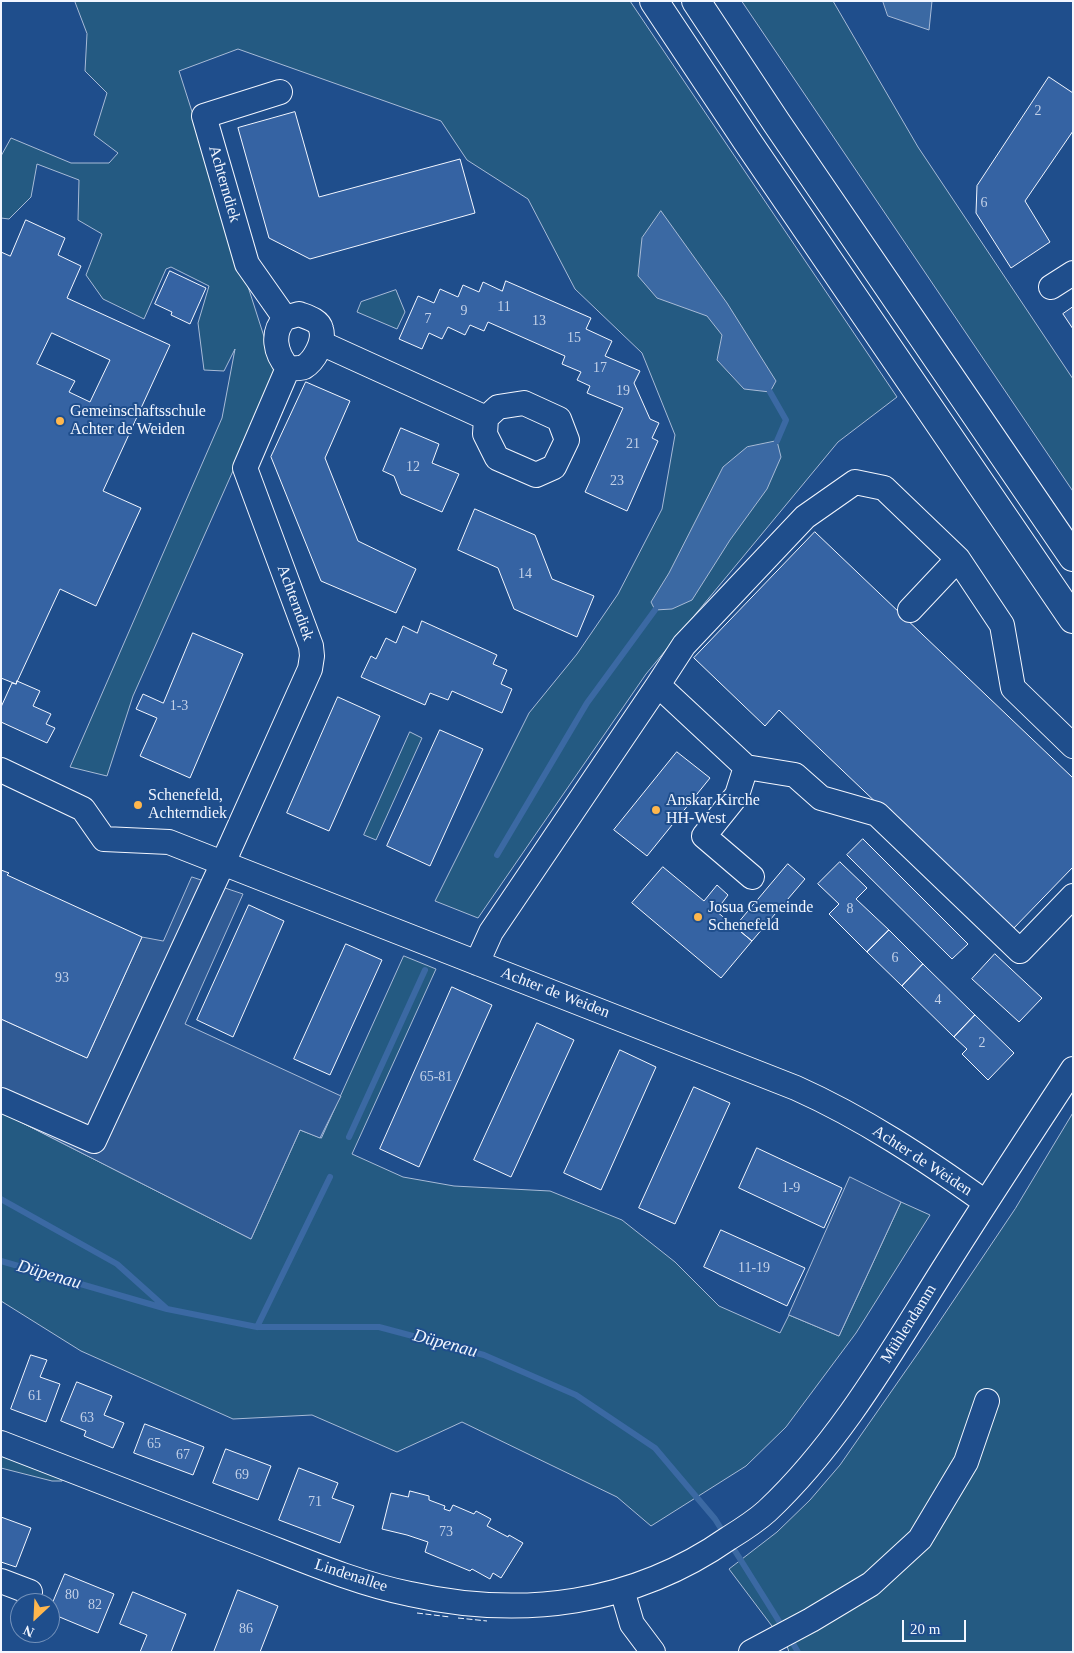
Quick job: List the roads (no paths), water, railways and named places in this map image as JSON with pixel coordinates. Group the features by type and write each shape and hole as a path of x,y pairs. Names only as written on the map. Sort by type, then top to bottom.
{"highway":[{"path":"654,1 747,141 1073,619"},
{"path":"696,1 776,122 1073,557"}],"street":[{"name":"Achterndiek","path":"280,92 204,116 247,264 285,318"},
{"path":"1050,287 1073,273"},
{"path":"299,314 315,321 321,329 321,343 312,361 302,368 288,368 280,359 276,336 278,326 285,318 299,314"},
{"path":"321,343 486,418"},
{"name":"Achterndiek","path":"1,1100 94,1142 310,669 312,656 306,632 245,468 288,368"},
{"path":"477,963 491,932 684,645 805,517 855,482 884,488 958,559 1002,625 1014,688 1073,746"},
{"path":"910,610 958,559"},
{"path":"658,685 746,767 795,775 821,798 876,814 1020,951 1073,896"},
{"path":"746,767 737,795 704,836 752,877"},
{"name":"Achter de Weiden","path":"1,770 83,809 104,839 168,842 772,1078 836,1106 885,1134 985,1202"},
{"name":"Mühlendamm","path":"712,1550 765,1514 815,1458 845,1420 887,1359 985,1202 1073,1069"},
{"path":"751,1652 812,1620 872,1584 920,1539 966,1462 986,1401"},
{"name":"Lindenallee","path":"1,1443 321,1566 409,1594 500,1606 544,1606 606,1595 622,1590 668,1574 712,1550"},
{"path":"1,1580 30,1592"},
{"path":"622,1590 632,1624 653,1652"}],"waterway":[{"path":"770,392 786,420 777,441"},
{"path":"497,855 587,703 655,610"},
{"path":"349,1137 425,970"},
{"path":"257,1327 330,1177"},
{"path":"1,1199 117,1264 166,1308"},
{"name":"Düpenau","path":"1,1261 167,1309 257,1327 379,1327 484,1355 576,1395 655,1448 715,1519 782,1626"},
{"name":"Düpenau","path":"792,1642 798,1652"}],"place":[{"name":"Gemeinschaftsschule Achter de Weiden","path":"60,421"},
{"name":"Schenefeld, Achterndiek","path":"138,805"},
{"name":"Anskar Kirche HH-West","path":"656,810"},
{"name":"Josua Gemeinde Schenefeld","path":"698,917"}]}
